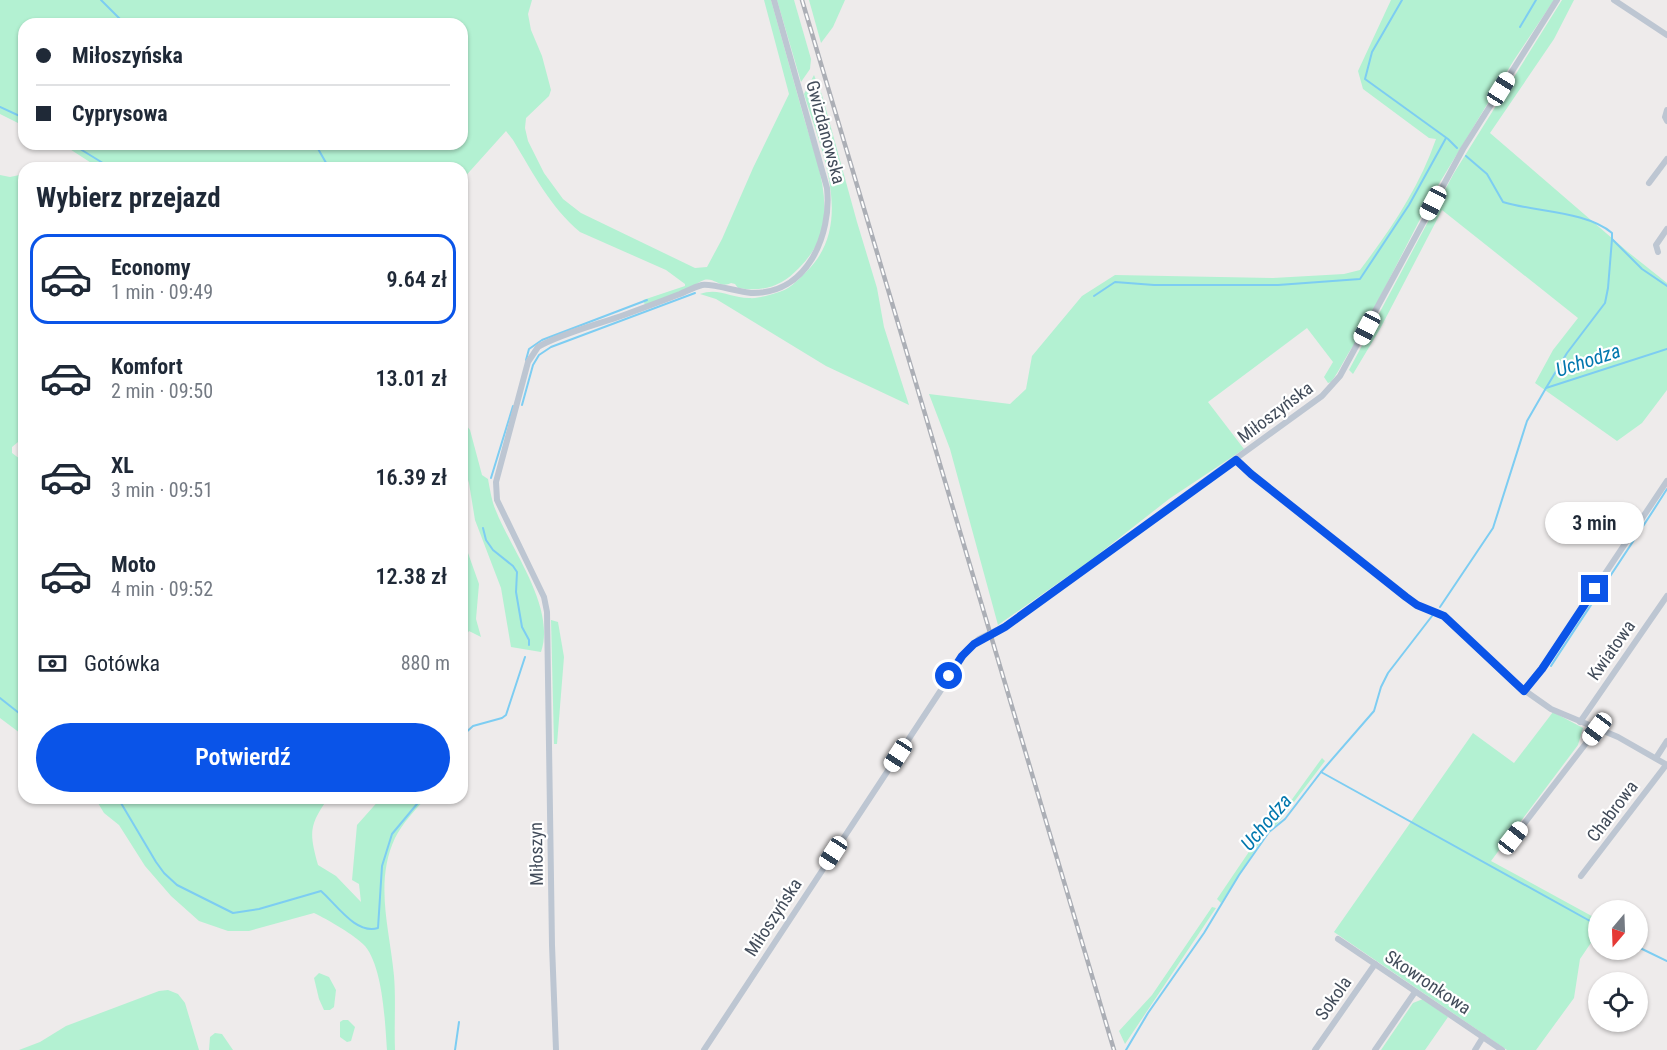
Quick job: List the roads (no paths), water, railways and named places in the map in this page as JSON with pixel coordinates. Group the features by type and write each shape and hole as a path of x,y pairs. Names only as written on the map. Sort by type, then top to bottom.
{"street":[{"name":"Gwizdanowska","path":"704,284 750,293 781,286 808,264 823,240 826,228 829,213 827,188 774,0"},
{"name":"Miłoszyńska","path":"704,1050 968,649 980,639 1005,627 1236,460 1322,396 1340,376 1463,149 1557,0"},
{"path":"1614,0 1667,35"},
{"path":"1667,110 1665,117 1667,121"},
{"path":"1649,183 1667,159"},
{"path":"1658,252 1656,245 1667,229"},
{"name":"Miłoszyn","path":"556,1050 552,945 547,612 544,597 500,507 496,482 528,362 535,350 704,284"},
{"path":"1236,460 1406,597 1417,605 1444,616 1524,691 1551,709 1618,737 1667,765"},
{"path":"1524,691 1548,660 1667,481"},
{"name":"Kwiatowa","path":"1580,722 1667,596"},
{"path":"1513,838 1597,729"},
{"path":"1656,758 1667,741"},
{"name":"Chabrowa","path":"1581,876 1667,765"},
{"name":"Skowronkowa","path":"1338,939 1502,1050"},
{"name":"Sokola","path":"1315,1050 1375,964"},
{"path":"1376,1050 1415,992"},
{"path":"1475,1050 1483,1037"}],"waterway":[{"path":"101,0 119,18"},
{"path":"1402,0 1372,52 1365,79 1448,139 1457,148"},
{"path":"1520,27 1536,0"},
{"path":"0,107 18,115"},
{"path":"1094,296 1115,282 1154,285 1278,285 1360,279 1409,205 1446,138"},
{"path":"82,150 101,162"},
{"path":"319,150 326,162"},
{"path":"1466,156 1487,174 1503,202 1575,216 1601,226 1612,233 1612,239 1642,269 1667,286"},
{"path":"1546,388 1567,353 1605,303 1612,239"},
{"path":"522,405 533,365 539,355 551,347 695,293"},
{"path":"526,360 529,349 542,340 647,300"},
{"name":"Uchodza","path":"1440,607 1493,528 1527,421 1546,388 1667,349"},
{"path":"491,478 513,406"},
{"path":"1551,666 1667,489"},
{"path":"483,528 486,540 493,550 517,572 516,592 522,627 529,640 529,645"},
{"name":"Uchodza","path":"1126,1050 1148,1013 1204,933 1239,875 1269,832 1285,819 1321,772 1374,711 1388,673 1432,616"},
{"path":"468,731 473,726 506,715 525,657"},
{"path":"0,698 18,712"},
{"path":"1321,772 1588,920"},
{"path":"122,804 156,862 177,885 233,913 259,909 321,891 354,923 370,929 378,928 382,866 392,834 417,804"},
{"path":"1648,952 1667,961"},
{"path":"455,1050 459,1022"}],"railway":[{"path":"802,0 1114,1050"}]}
